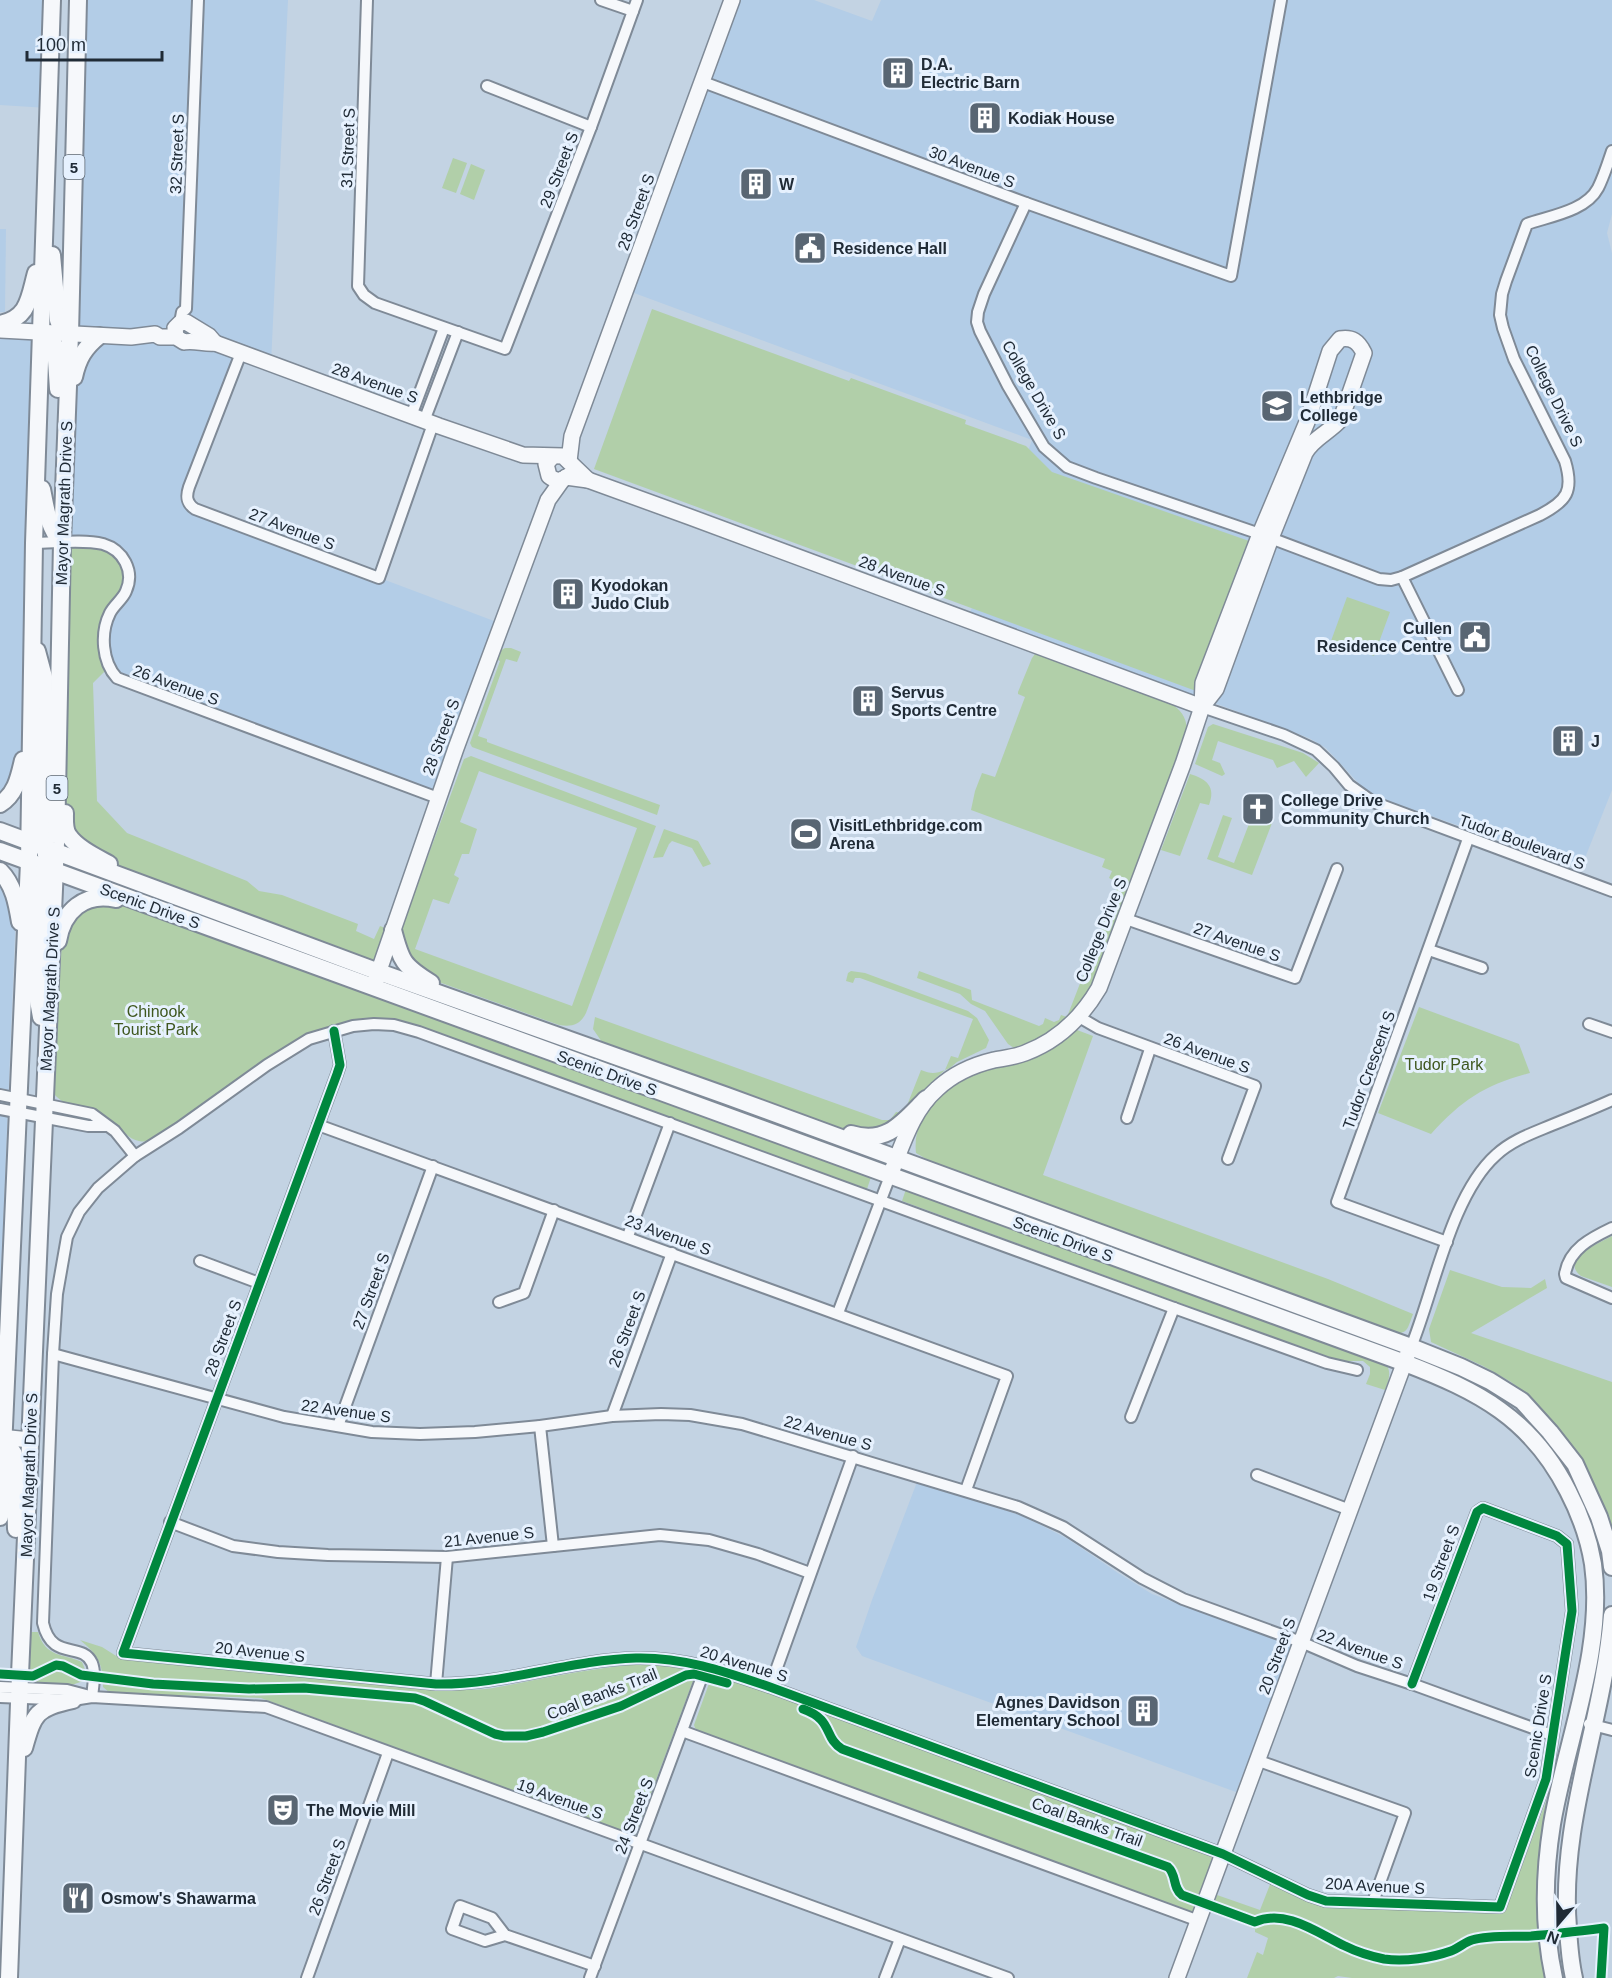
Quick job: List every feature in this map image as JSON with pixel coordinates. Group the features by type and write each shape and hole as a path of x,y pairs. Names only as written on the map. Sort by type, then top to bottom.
{"main road":[{"name":"Mayor Magrath Drive S","path":"43,847 31,721 36,464 52,0"},
{"name":"Mayor Magrath Drive S","path":"9,1978 6,1910 18,1769 24,1616 11,1447 22,1019 59,725 64,464 70,334 78,0"},
{"path":"45,189 58,320 62,328 70,334"},
{"path":"0,324 12,321 23,312 43,246"},
{"path":"41,333 52,340 55,346 64,464"},
{"path":"66,419 78,362 83,351 99,336"},
{"path":"36,464 49,523 54,534 62,543"},
{"path":"32,631 44,677 43,847 48,863 41,866 36,990 47,1049"},
{"path":"0,804 12,793 19,780 31,721"},
{"path":"59,725 65,829 68,836 107,863 202,906"},
{"name":"Scenic Drive S","path":"0,831 202,906 376,980 890,1176 1405,1363 1460,1385 1506,1414 1539,1447 1560,1475 1578,1512 1593,1563 1595,1586 1592,1642 1552,1824 1546,1923 1554,1978"},
{"name":"Scenic Drive S","path":"0,851 154,908 376,980 454,999 728,1096 1461,1367 1490,1381 1522,1401 1575,1464 1599,1517 1610,1551 1612,1567"},
{"name":"Mayor Magrath Drive S","path":"0,1517 11,1447 45,1111 47,1027 41,866"},
{"path":"0,871 12,888 19,915 22,1019"},
{"path":"47,1027 53,1004 58,939 66,916 86,900 96,897 109,897 154,908"},
{"path":"393,930 399,951 408,968 454,999"},
{"path":"728,1096 862,1137 891,1132 927,1100"},
{"path":"1574,1978 1570,1964 1566,1906 1568,1862 1577,1803 1606,1671 1612,1615"},
{"path":"18,1769 32,1722 37,1714 50,1705 73,1700"}],"street":[{"name":"32 Street S","path":"185,326 198,0"},
{"name":"31 Street S","path":"367,0 358,286 364,296 375,303 444,328"},
{"path":"601,0 633,11"},
{"name":"29 Street S","path":"458,332 505,349 591,127 637,0"},
{"name":"28 Street S","path":"376,980 438,798 732,0"},
{"name":"30 Avenue S","path":"703,82 1026,203 1231,276 1281,0"},
{"path":"487,86 591,127"},
{"name":"College Drive S","path":"1026,203 984,294 977,322 1008,386 1044,447 1067,467 1265,536 1379,579 1391,580 1556,507 1566,495 1569,479 1565,460 1514,359 1503,328 1500,306 1506,281 1527,224 1573,208 1590,198 1598,189 1612,152"},
{"name":"28 Avenue S","path":"0,330 131,337 155,334 160,337 185,326 206,344 215,343 241,352 1202,707"},
{"path":"444,328 458,332 423,420 444,328"},
{"name":"College Drive S","path":"890,1176 908,1131 927,1100 938,1088 962,1071 984,1063 1024,1054 1046,1042 1079,1017 1099,988 1202,707 1203,683 1265,536 1332,347 1340,339 1352,339 1359,344 1364,353 1341,419 1309,447 1265,536"},
{"name":"27 Avenue S","path":"241,352 189,487 188,503 195,508 379,578 423,420"},
{"path":"1307,422 1325,433"},
{"name":"26 Avenue S","path":"34,543 103,544 124,558 129,580 126,592 111,611 106,622 105,654 110,671 117,678 438,798"},
{"path":"1402,577 1458,690"},
{"name":"Tudor Boulevard S","path":"1202,707 1300,741 1316,750 1349,785 1373,802 1612,891"},
{"name":"Tudor Crescent S","path":"1447,1242 1337,1202 1468,839"},
{"name":"27 Avenue S","path":"1126,919 1295,978 1337,869"},
{"path":"1429,950 1482,968"},
{"name":"26 Avenue S","path":"1079,1017 1098,1028 1150,1049 1255,1086 1228,1159"},
{"name":"Scenic Drive S","path":"334,1031 353,1026 377,1024 394,1025 419,1032 1174,1308 1327,1363 1357,1370"},
{"path":"1589,1024 1612,1032"},
{"name":"28 Street S","path":"123,1653 340,1065 334,1031"},
{"name":"Mayor Magrath Drive S","path":"92,1697 93,1666 90,1660 78,1652 67,1651 54,1645 42,1623 53,1354 57,1294 67,1237 79,1212 98,1188 135,1156 179,1128 267,1065 309,1039 334,1031"},
{"path":"1126,1118 1150,1049"},
{"path":"0,1095 19,1106 45,1111 88,1126 106,1126 115,1131 135,1156"},
{"path":"1411,1347 1447,1242 1466,1196 1479,1173 1496,1154 1518,1139 1612,1101"},
{"path":"0,1109 19,1106"},
{"path":"628,1236 670,1123"},
{"name":"23 Avenue S","path":"318,1125 628,1236 1007,1376 966,1490"},
{"name":"27 Street S","path":"338,1426 433,1166"},
{"path":"838,1313 890,1176"},
{"path":"499,1302 524,1293 554,1210"},
{"path":"1612,1227 1589,1239 1577,1249 1569,1260 1564,1274 1566,1278 1612,1298"},
{"name":"26 Street S","path":"612,1416 672,1253"},
{"path":"200,1261 259,1283"},
{"path":"1131,1417 1174,1308"},
{"name":"20 Street S","path":"1177,1978 1411,1347"},
{"name":"22 Avenue S","path":"53,1354 284,1417 372,1432 420,1434 540,1426 612,1416 660,1413 719,1419 742,1424 1018,1507 1064,1527 1142,1578 1183,1599 1301,1642 1357,1666 1412,1683 1552,1735"},
{"path":"540,1426 554,1546"},
{"path":"770,1687 853,1456"},
{"path":"1257,1475 1350,1510"},
{"name":"19 Street S","path":"1412,1683 1477,1512 1484,1508 1557,1536 1567,1544"},
{"name":"21 Avenue S","path":"170,1522 232,1546 278,1552 447,1557 660,1535 699,1539 758,1554 810,1573"},
{"name":"Scenic Drive S","path":"1500,1907 1546,1779 1572,1611 1567,1544"},
{"path":"436,1684 447,1557"},
{"name":"20 Avenue S","path":"123,1653 436,1684 473,1683 601,1661 636,1658 672,1659 706,1665 1223,1854"},
{"name":"24 Street S","path":"590,1978 706,1665"},
{"name":"19 Avenue S","path":"0,1687 20,1693 73,1700 92,1697 266,1707 1008,1978"},
{"name":"19 Avenue S","path":"0,1697 20,1693 67,1690 92,1697"},
{"path":"1575,1720 1612,1730"},
{"path":"682,1731 1199,1921"},
{"name":"26 Street S","path":"307,1978 388,1753"},
{"path":"1259,1761 1405,1813 1373,1902"},
{"name":"20A Avenue S","path":"1223,1854 1308,1895 1326,1901 1500,1907"},
{"path":"505,1935 485,1941 452,1929 460,1906 492,1918 505,1935 595,1966"},
{"path":"885,1978 900,1939"}],"shaded area":[{"path":"0,0 52,0 48,108 0,105"},
{"path":"79,0 288,0 271,364 241,353 188,503 502,624 438,798 117,678 62,543"},
{"name":"Lethbridge College","path":"732,0 814,0 872,21 881,0 1612,0 1612,214 1607,233 1612,253 1612,790 1581,868 1388,801 1364,789 1326,748 1309,738 970,613 1032,440 626,290"},
{"path":"0,229 6,229 5,312 0,312"},
{"path":"0,330 41,333 31,721 15,787 0,799"},
{"path":"0,871 12,888 15,933 0,1299"},
{"path":"917,1482 1023,1516 1068,1539 1152,1594 1293,1646 1236,1792 862,1656 856,1647"}],"green space":[{"path":"453,158 467,163 456,193 442,188"},
{"path":"471,164 485,170 474,200 460,194"},
{"path":"652,309 849,381 851,378 966,420 965,424 1026,446 1052,472 1252,542 1196,691 594,469"},
{"path":"62,543 115,550 129,580 111,611 107,669 93,683 97,801 127,833 247,881 259,891 282,895 358,924 356,931 374,939 380,926 393,931 379,972 118,869 78,845 64,805"},
{"path":"1347,597 1390,612 1374,656 1331,641"},
{"path":"505,648 521,652 517,662 506,659 478,736 487,739 487,742 660,805 657,815 472,747 470,743 500,661 496,659 498,652"},
{"path":"1042,653 1170,703 1182,714 1187,730 1099,977 1070,1020 1024,1048 1014,1048 1008,1044 985,1011 971,1004 960,994 917,978 919,971 971,990 972,1000 1039,1026 1043,1024 1045,1018 1054,1022 1059,1020 1061,1015 1067,1017 1119,883 1109,878 1112,871 1102,867 1105,859 971,810 982,773 995,777 1025,697 1018,692 1032,658 1035,654"},
{"path":"1213,724 1303,753 1319,763 1306,777 1294,761 1277,768 1273,760 1218,741 1212,760 1220,763 1225,774 1222,776 1195,764 1208,727"},
{"path":"471,756 656,826 586,1013 575,1024 559,1025 433,980 420,974 403,947 402,929 405,918 464,759","holes":["479,771 637,828 572,1006 415,949 433,899 449,904 459,878 454,875 462,854 469,854 477,829 460,822"]},
{"path":"1190,774 1205,781 1211,789 1211,799 1209,805 1200,803 1180,856 1161,850"},
{"path":"1223,815 1232,818 1218,857 1234,863 1252,816 1272,823 1252,875 1207,859"},
{"path":"664,829 698,841 711,864 703,867 692,848 672,841 663,857 653,858"},
{"name":"Chinook Tourist Park","path":"113,901 872,1174 867,1189 434,1031 384,1020 340,1025 306,1036 155,1137 139,1141 124,1133 101,1113 65,1103 54,1094 62,937 79,909"},
{"path":"851,971 865,973 968,1011 977,1018 989,1040 986,1048 945,1070 951,1056 958,1058 973,1019 860,978 855,978 853,983 846,981"},
{"name":"Tudor Park","path":"1419,1007 1519,1044 1530,1073 1487,1088 1454,1111 1431,1134 1378,1113"},
{"path":"595,1017 882,1120 890,1120 896,1112 904,1113 884,1131 865,1134 852,1132 602,1042 593,1029"},
{"path":"1077,1030 1093,1036 1043,1175 1328,1279 1413,1314 1406,1330 1400,1333 1389,1333 928,1160 916,1153 916,1138 920,1124 927,1111 948,1089 974,1073 1038,1055"},
{"path":"921,1070 928,1072 945,1070 904,1113"},
{"path":"907,1186 1385,1362 1389,1379 1385,1390 1366,1384 1370,1367 1363,1361 1340,1361 1329,1358 902,1201"},
{"path":"1612,1236 1612,1287 1581,1276 1575,1270 1575,1264 1583,1252"},
{"path":"1450,1270 1502,1287 1531,1288 1545,1279 1547,1288 1471,1333 1612,1382 1612,1538 1581,1460 1536,1402 1511,1382 1483,1366 1431,1342 1429,1329"},
{"path":"31,1632 38,1632 50,1651 82,1662 86,1672 83,1681 72,1685 39,1684 33,1680 28,1669"},
{"path":"80,1640 102,1647 121,1659 451,1690 493,1688 596,1669 653,1664 677,1665 694,1670 695,1676 635,1836 261,1698 110,1693 103,1687 98,1660"},
{"path":"720,1674 1214,1856 1193,1912 699,1731 694,1725 711,1678"},
{"path":"1551,1788 1549,1978 1352,1978 1338,1976 1334,1978 1247,1978 1257,1952 1263,1955 1268,1938 1255,1932 1255,1929 1211,1911 1217,1895 1260,1910 1271,1882 1327,1908 1500,1912 1506,1908"}],"cycle path":[{"name":"Coal Banks Trail","path":"334,1031 340,1065 337,1074 123,1653 436,1684 487,1681 611,1660 654,1658 688,1663 770,1687 1223,1854 1308,1895 1326,1901 1500,1907 1546,1779 1572,1611 1567,1544 1557,1536 1483,1508 1477,1512 1412,1684"},
{"name":"Coal Banks Trail","path":"0,1674 33,1676 56,1665 81,1675 153,1684 249,1689 304,1688 415,1698 504,1736 526,1736 543,1732 621,1706 686,1675 694,1674 727,1683"},
{"name":"Coal Banks Trail","path":"803,1709 820,1718 832,1739 842,1749 1168,1867 1182,1895 1255,1922 1278,1918 1290,1920 1359,1952 1384,1959 1401,1960 1418,1959 1454,1950 1479,1938 1531,1936 1604,1928 1601,1978"}],"place":[{"name":"D.A. Electric Barn","path":"898,73"},
{"name":"Kodiak House","path":"985,118"},
{"name":"W","path":"756,184"},
{"name":"Residence Hall","path":"810,248"},
{"name":"Lethbridge College","path":"1277,406"},
{"name":"Kyodokan Judo Club","path":"568,594"},
{"name":"Cullen Residence Centre","path":"1475,637"},
{"name":"Servus Sports Centre","path":"868,701"},
{"name":"J","path":"1568,741"},
{"name":"College Drive Community Church","path":"1258,809"},
{"name":"VisitLethbridge.com Arena","path":"806,834"},
{"name":"Agnes Davidson Elementary School","path":"1143,1711"},
{"name":"The Movie Mill","path":"283,1810"},
{"name":"Osmow's Shawarma","path":"78,1898"}]}
